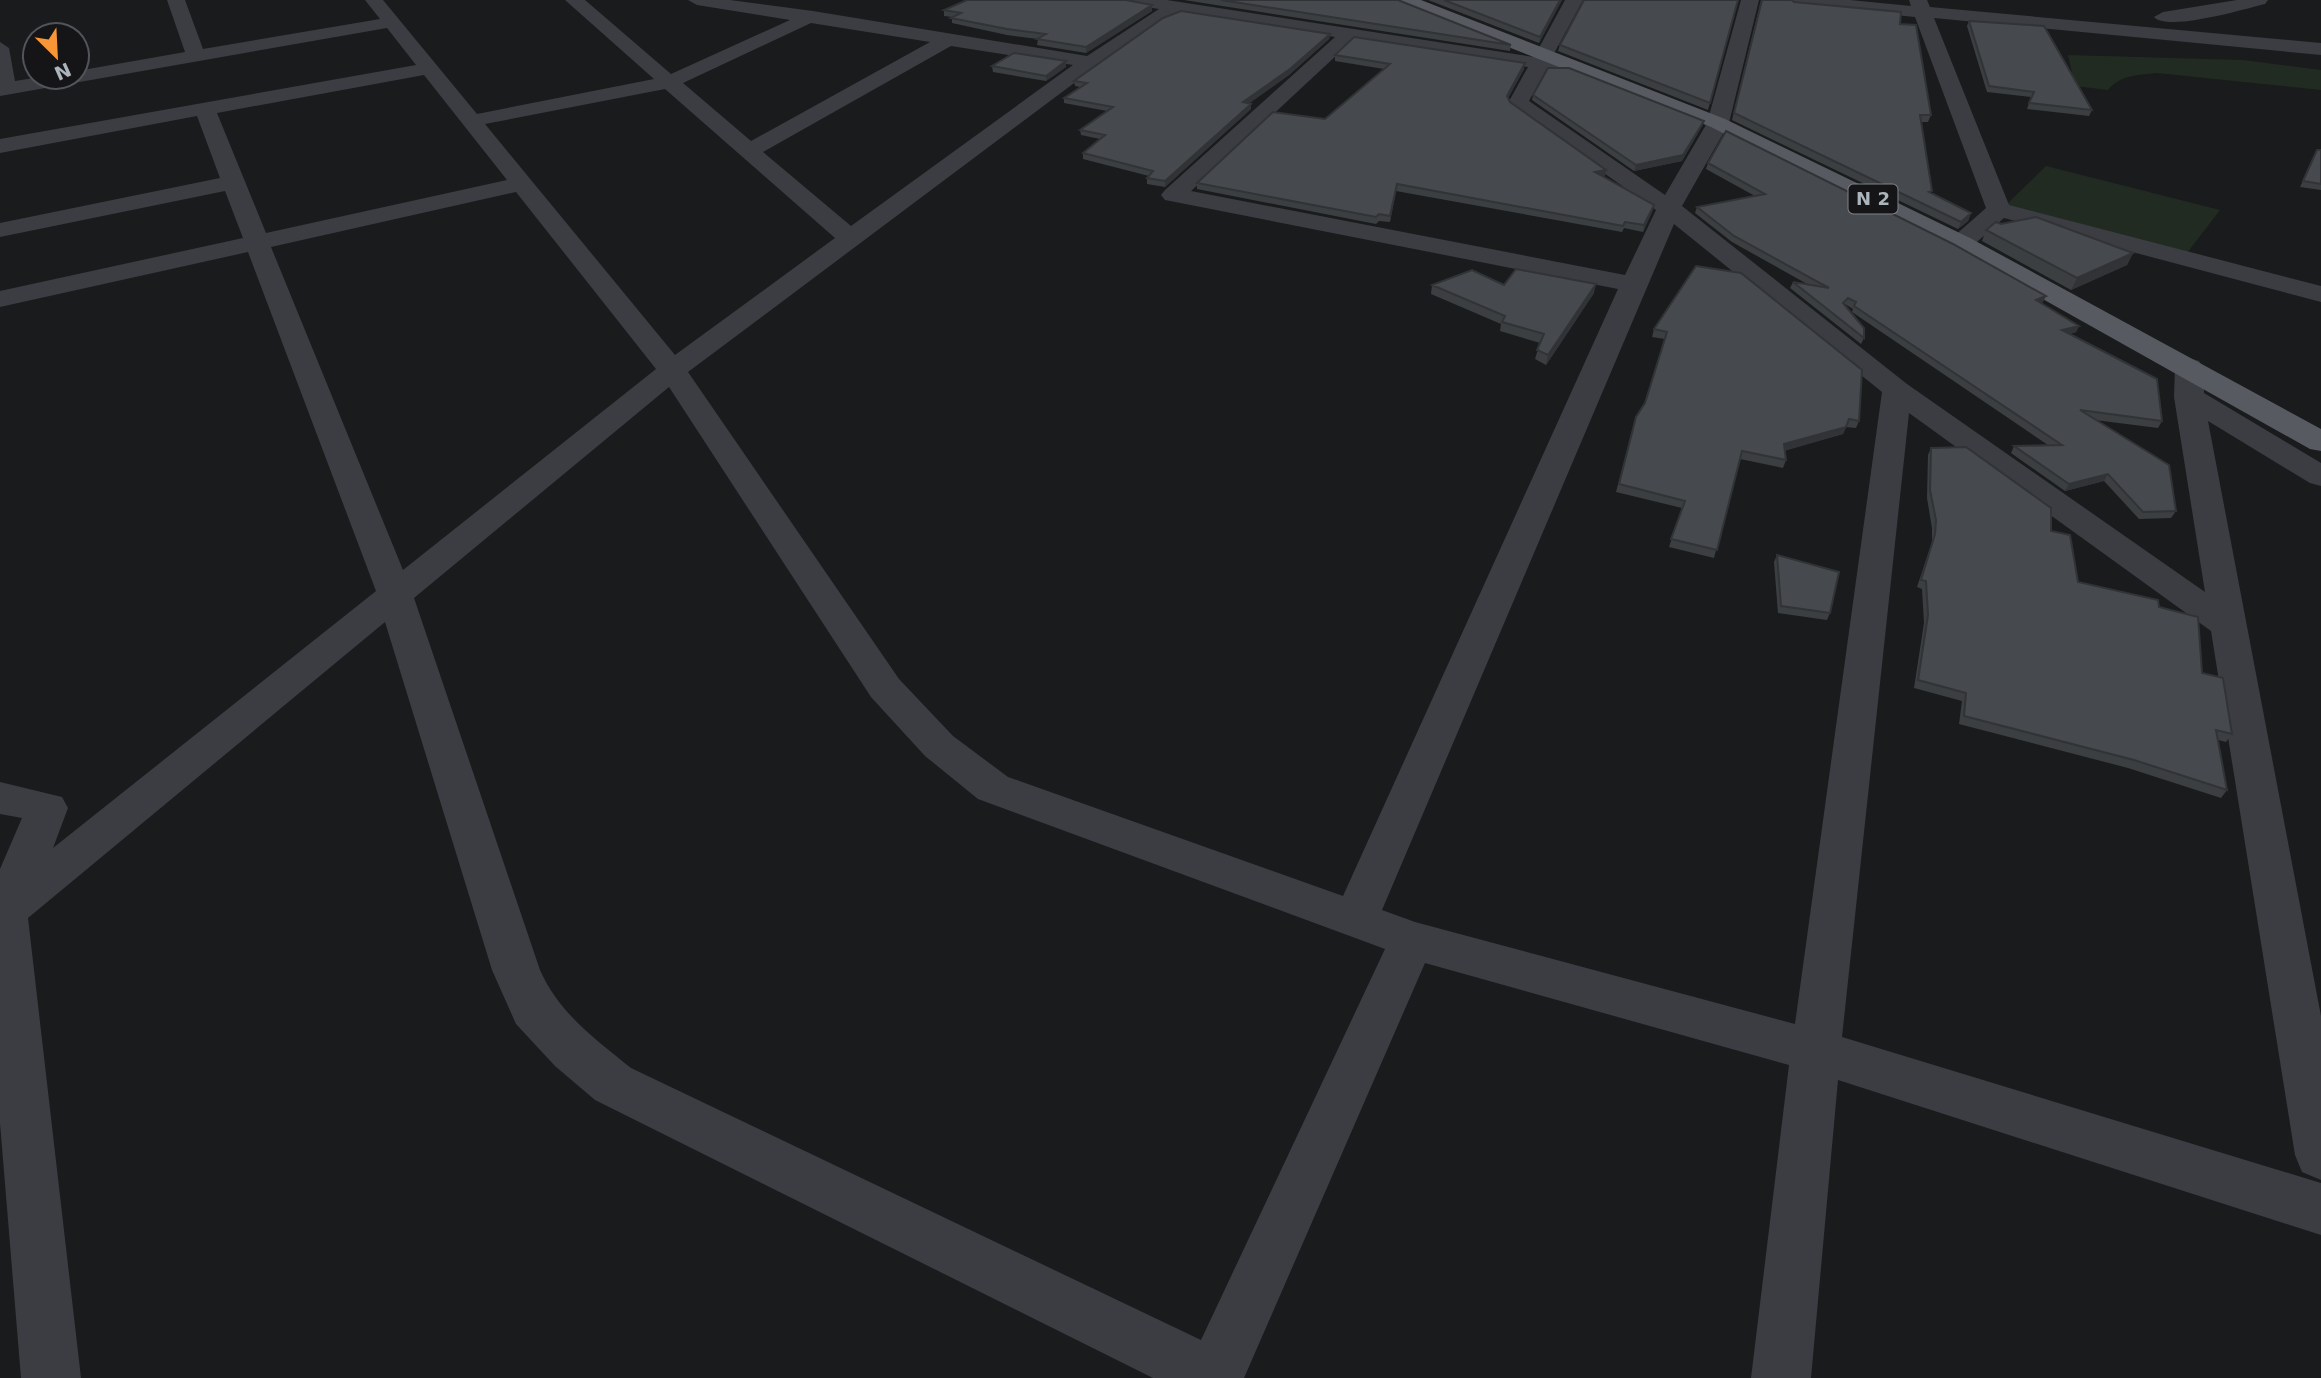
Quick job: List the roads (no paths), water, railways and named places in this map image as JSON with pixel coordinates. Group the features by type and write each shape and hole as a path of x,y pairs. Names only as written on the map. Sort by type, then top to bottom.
{"main road":[{"name":"N 2","path":"1407,0 1541,59 1586,70 1717,122 1961,243 2189,382 2321,442"}],"street":[{"path":"176,0 196,56"},
{"path":"575,0 850,238"},
{"path":"697,0 1090,62"},
{"path":"471,121 669,82 809,18 842,0"},
{"path":"1133,0 1349,34 1541,59"},
{"path":"1213,0 1249,18"},
{"path":"1574,0 1518,103 1669,208 1897,390 2229,626"},
{"path":"1356,919 1633,284 1669,208 1717,122 1750,0"},
{"path":"1793,0 1920,6 2077,25 2321,49"},
{"path":"2077,25 2210,12 2259,0"},
{"path":"1920,6 1999,210"},
{"path":"2,913 672,370 1090,62 1156,18 1179,7"},
{"path":"91,74 196,56 383,11 672,370 885,688 939,746 993,788 1412,940 1816,1051 2321,1209"},
{"path":"1349,34 1174,195 1633,284"},
{"path":"749,151 948,40"},
{"path":"0,48 3,90 21,87"},
{"path":"0,146 429,68"},
{"path":"205,109 395,595 516,970 533,1009 573,1051 613,1084 1214,1378 1412,940"},
{"path":"0,230 234,182"},
{"path":"0,299 521,184"},
{"path":"1961,243 1999,210"},
{"path":"1999,210 2321,294"},
{"path":"2189,382 2321,476"},
{"path":"2189,382 2321,1155"},
{"path":"1781,1378 1816,1051 1897,390"},
{"path":"0,798 47,808 2,913 51,1378"}]}
